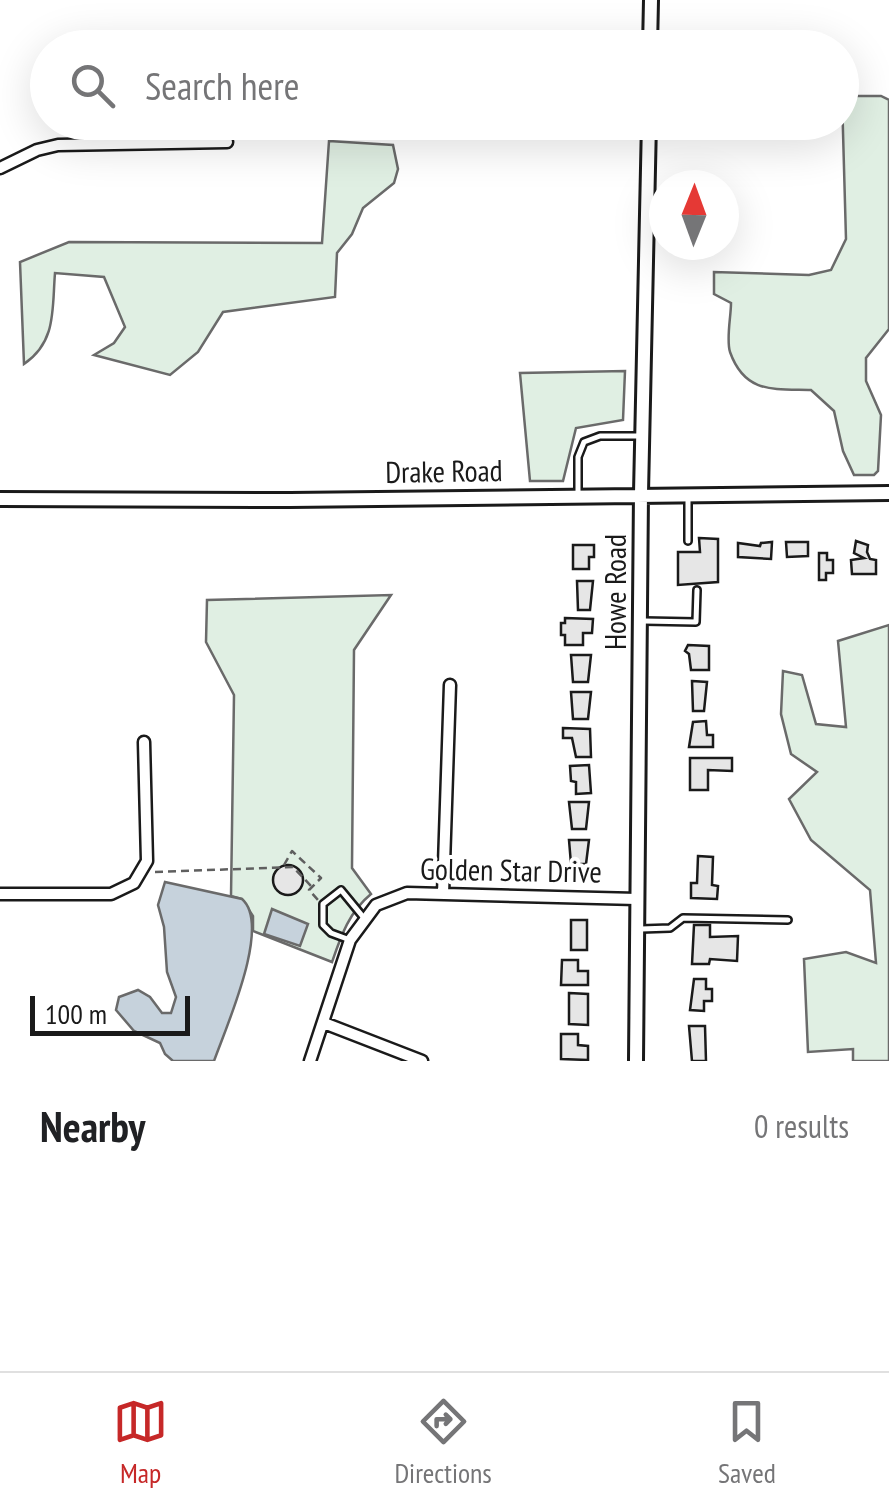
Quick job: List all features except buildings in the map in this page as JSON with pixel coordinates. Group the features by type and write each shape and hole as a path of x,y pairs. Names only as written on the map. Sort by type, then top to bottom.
{"street":[{"path":"650,30 651,0"},
{"name":"Howe Road","path":"636,1061 648,140"},
{"path":"0,168 37,150 58,145 228,142"},
{"name":"Drake Road","path":"0,499 290,500 889,492"},
{"path":"443,894 450,685"},
{"path":"0,894 112,894 124,890 143,872 147,860 144,742"},
{"name":"Golden Star Drive","path":"310,1061 350,940 376,905 408,893 637,899"},
{"path":"324,1023 422,1061"}],"lane":[{"path":"578,495 578,457 584,442 600,436 642,436"},
{"path":"688,493 688,541"},
{"path":"641,621 696,622 696,590"},
{"path":"350,940 331,934 323,925 323,904 341,890 365,920"},
{"path":"638,929 670,928 682,918 788,920"}],"path":[{"path":"284,866 292,850 320,878 308,890 323,904"},
{"path":"143,872 284,866 298,870 312,887"}],"green space":[{"path":"859,96 881,96 889,100 889,329 866,358 866,381 881,415 878,471 874,475 854,475 843,451 834,411 811,390 762,386 744,376 729,347 731,303 714,294 714,272 809,275 831,270 846,239 843,140 859,140"},
{"path":"329,141 393,145 398,169 394,183 363,208 352,234 337,253 335,297 223,312 198,352 170,375 94,355 114,343 125,327 104,277 55,273 48,335 24,364 20,262 69,242 322,243"},
{"path":"625,371 623,420 576,428 563,481 530,481 520,373"},
{"path":"391,595 354,650 352,868 371,894 351,917 332,962 253,931 253,916 242,899 231,896 234,695 206,642 207,600"},
{"path":"889,625 889,1061 853,1061 853,1049 808,1052 804,959 846,952 876,963 870,890 811,840 789,799 817,772 791,754 781,714 783,671 802,675 816,724 846,727 838,641"}],"shaded area":[{"path":"165,882 242,899 250,912 252,931 244,977 214,1061 173,1061 160,1043 134,1031 116,1010 119,997 138,990 150,997 162,1013 171,1013 176,997 167,972 164,927 158,905"},
{"path":"272,909 308,924 300,946 264,934"}]}
